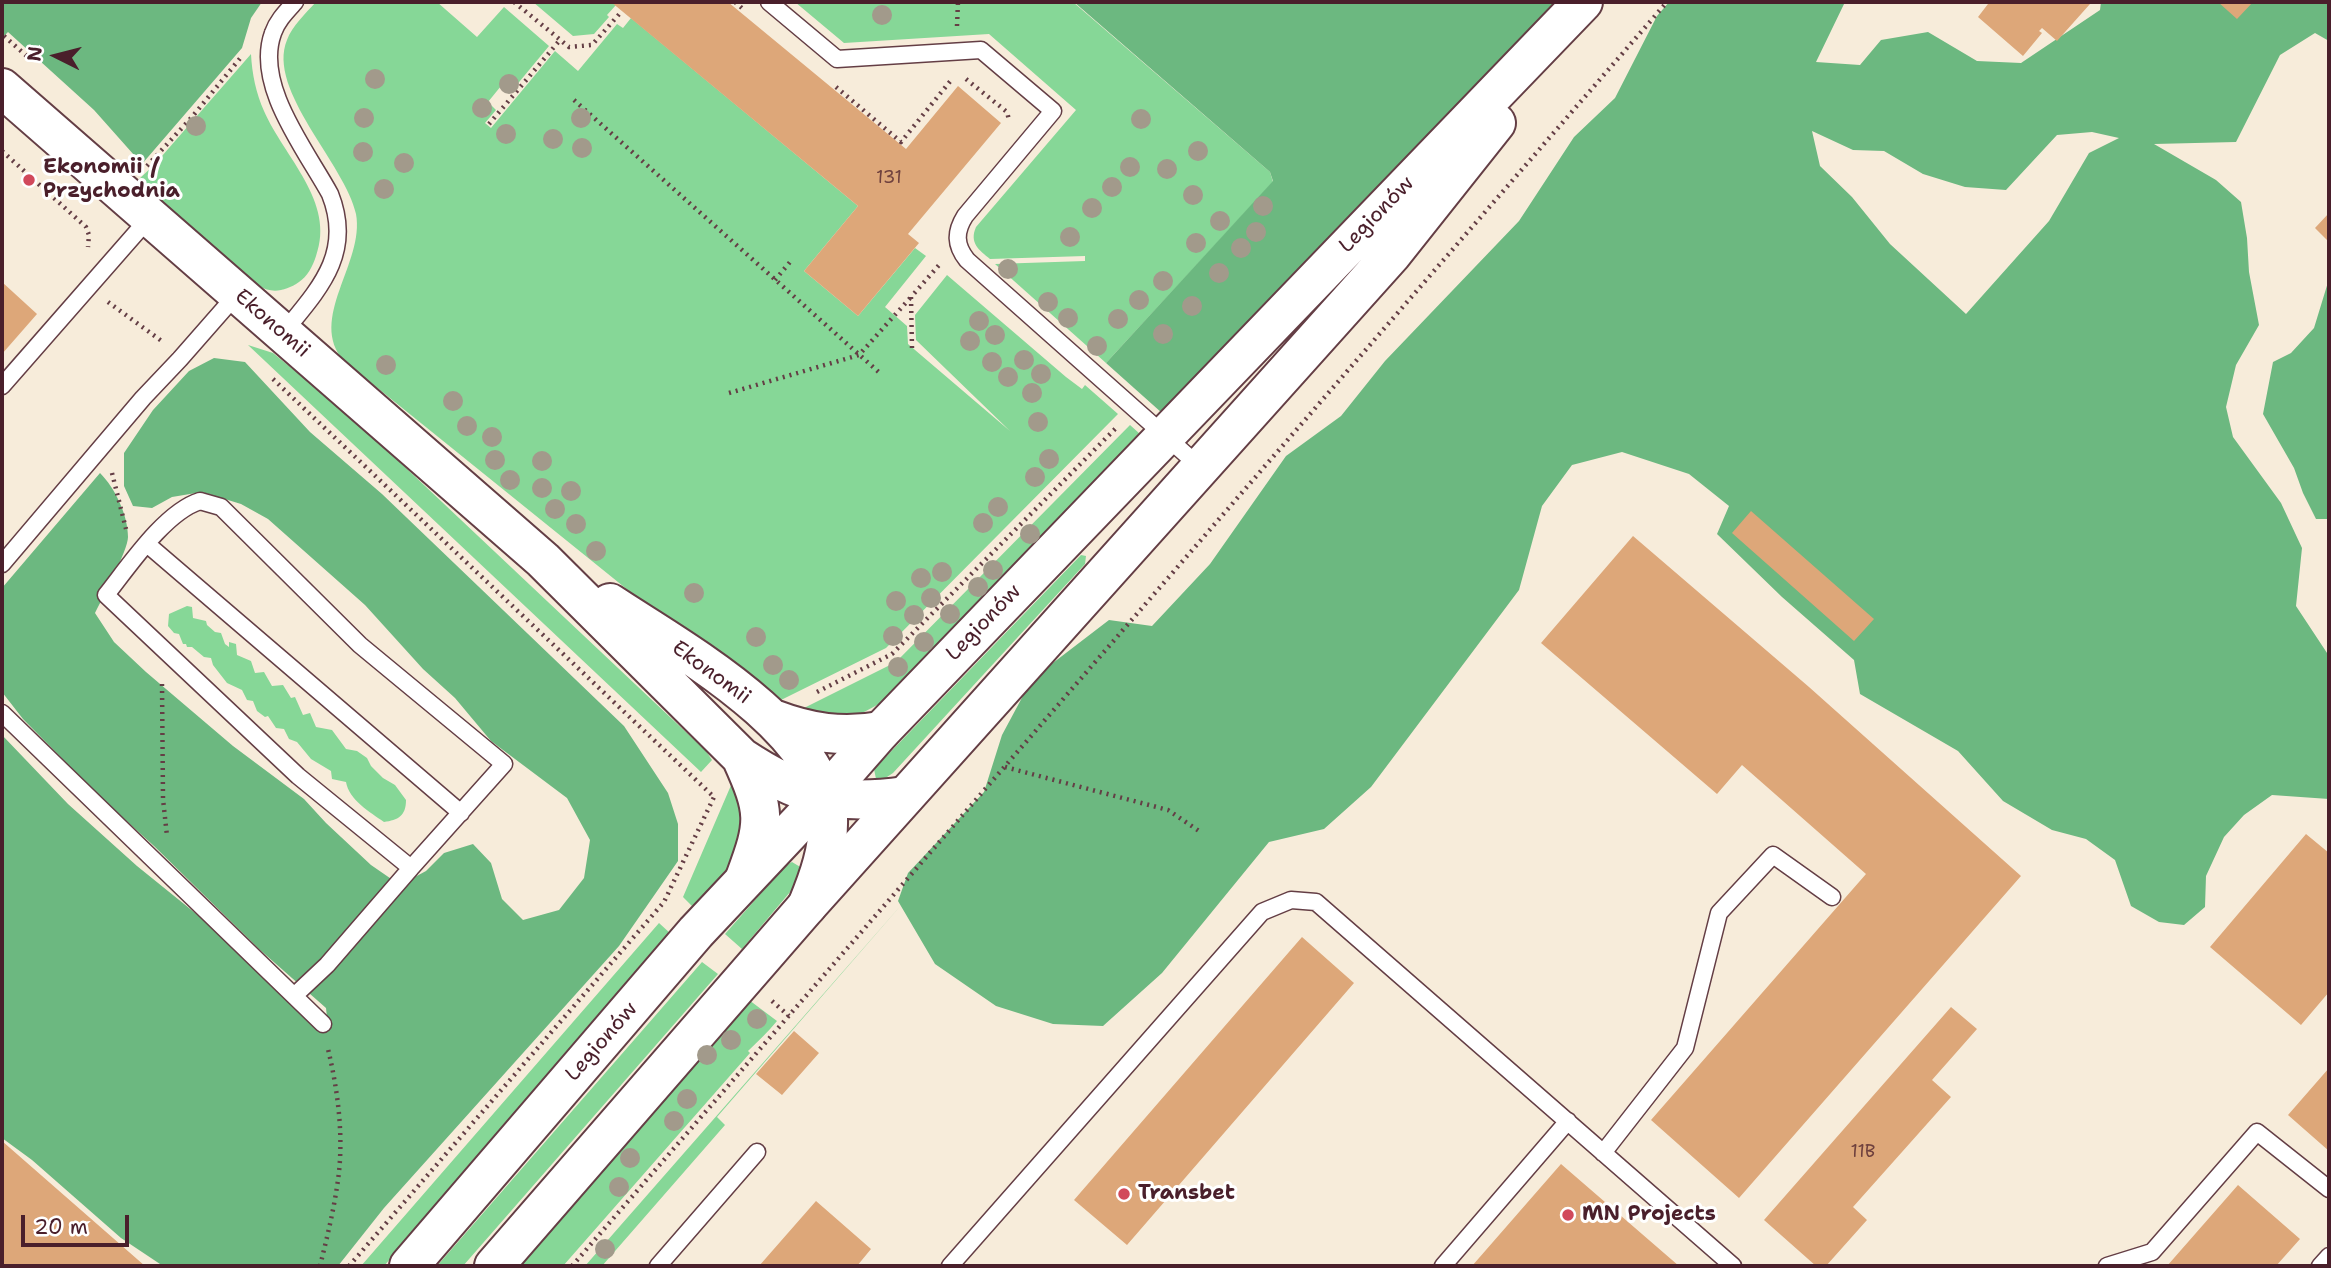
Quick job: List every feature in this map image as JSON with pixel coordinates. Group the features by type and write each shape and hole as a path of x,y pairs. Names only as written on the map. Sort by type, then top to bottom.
{"main road":[{"name":"Legionów","path":"409,1266 745,878 824,796 881,731 1583,2"},
{"name":"Legionów","path":"494,1266 807,906 1392,254 1594,2"},
{"name":"Ekonomii","path":"2,88 543,560 730,772 760,801 760,836 745,878"},
{"name":"Ekonomii","path":"543,560 696,659 773,719 810,764 824,796 828,818 822,870 807,906"},
{"name":"Ekonomii","path":"773,719 827,735 860,735 881,731"},
{"name":"Ekonomii","path":"730,772 824,796 872,800 905,796"}],"lane":[{"path":"283,333 322,286 336,253 339,236 335,206 279,105 269,67 273,31 295,2"},
{"path":"769,2 838,59 981,50 1053,111 965,216 959,226 957,239 960,251 1199,466"},
{"path":"2,386 150,217"},
{"path":"2,564 143,398 237,294"},
{"path":"294,996 327,965 503,764 360,645 221,507 200,501 176,512 106,595 298,776 411,868"},
{"path":"147,544 461,813"},
{"path":"2,713 323,1024"},
{"path":"1603,1153 1685,1048 1718,913 1773,855 1832,897"},
{"path":"950,1266 1262,912 1292,900 1315,902 1733,1266"},
{"path":"1443,1266 1568,1121"},
{"path":"2107,1266 2152,1252 2257,1132 2329,1189"},
{"path":"658,1266 757,1152"},
{"path":"2320,1266 2329,1256"}],"path":[{"path":"514,2 569,47 592,45 622,11"},
{"path":"734,2 745,10"},
{"path":"572,1266 1667,2"},
{"path":"489,124 559,40"},
{"path":"152,161 247,51"},
{"path":"828,80 901,142 959,76 1007,112 1010,119 1007,127"},
{"path":"574,100 882,375"},
{"path":"2,151 86,227 89,235 87,251 77,278 164,343 180,359"},
{"path":"75,216 80,210"},
{"path":"775,280 790,262"},
{"path":"729,393 859,355 940,264 947,269"},
{"path":"911,297 912,348"},
{"path":"268,373 714,797"},
{"path":"807,697 892,654 1135,409"},
{"path":"1005,767 1168,810 1199,831"},
{"path":"349,1266 664,902 714,797 730,772"},
{"path":"320,1266 338,1179 340,1140 337,1097 323,1024"}],"green space":[{"path":"2,2 262,2 251,18 242,48 142,164 94,110 8,32 2,38"},
{"path":"316,2 437,2 477,37 504,7 549,46 510,93 501,86 488,102 496,110 485,123 491,128 555,51 578,71 617,24 623,28 631,18 858,206 804,271 858,316 915,248 926,256 885,307 907,326 908,344 1010,431 916,340 915,315 947,275 1066,377 1082,389 1085,385 1118,414 886,648 781,700 771,702 732,674 344,361 334,345 332,327 339,290 353,252 357,233 356,214 338,173 297,104 288,81 284,60 289,35"},
{"path":"533,2 611,2 616,5 594,34 573,36"},
{"path":"795,2 1073,2 1270,172 1273,182 1106,363 995,264 1085,261 1085,256 990,259 974,242 976,227 1076,110 989,34 844,43"},
{"path":"1074,2 1582,2 1162,413 1106,363 1273,181 1270,172"},
{"path":"1669,2 1845,2 1816,62 1860,65 1881,40 1928,32 1977,61 2021,63 2100,10 2101,2 2329,2 2329,41 2315,33 2280,55 2236,142 2154,144 2216,180 2241,202 2249,272 2259,325 2236,365 2226,407 2233,437 2281,503 2302,548 2296,606 2329,656 2329,799 2272,795 2244,815 2224,837 2206,876 2205,907 2184,925 2159,922 2131,906 2115,860 2086,839 2052,830 2003,801 1958,751 1860,694 1854,660 1782,597 1717,534 1729,506 1689,474 1622,452 1572,465 1542,506 1519,590 1371,787 1324,829 1269,842 1162,973 1103,1026 1053,1024 996,1006 935,964 898,901 908,873 984,792 1002,735 1032,679 1109,620 1152,626 1210,564 1286,456 1341,416 1385,361 1519,221 1574,137 1615,98 1657,16","holes":["1812,131 1853,150 1884,151 1923,174 1965,187 2006,190 2057,135 2092,132 2119,138 2089,153 2049,221 1966,314 1890,244 1852,197 1820,166"]},
{"path":"251,54 255,83 264,111 305,180 319,217 320,236 311,267 299,282 279,290 259,286 138,180"},
{"path":"2329,279 2329,519 2316,519 2294,468 2263,414 2273,362 2291,353 2314,328"},
{"path":"248,345 273,353 354,419 706,751 712,760 701,772"},
{"path":"214,358 245,362 310,432 382,494 624,726 668,793 678,824 678,861 619,946 384,1208 338,1266 163,1266 121,1238 32,1160 2,1138 2,735 68,804 137,866 215,929 312,1025 328,1027 326,1008 259,949 100,797 23,719 2,692 2,588 100,473 120,502 128,537 124,552 95,613 114,642 233,746 304,799 371,865 400,885 426,871 444,853 473,844 491,863 502,899 523,920 559,910 584,878 590,840 567,798 491,741 455,698 423,669 365,605 268,519 241,504 202,492 172,497 152,508 133,506 124,486 124,453 153,410 189,371"},
{"path":"1130,425 1140,434 879,704 851,719 798,711 896,662"},
{"path":"1081,555 1086,556 1085,564 893,773 881,781 876,779 874,769"},
{"path":"187,606 192,607 193,618 206,621 215,632 221,633 225,644 229,647 229,642 236,644 237,655 251,661 255,673 264,672 272,686 283,685 291,698 295,697 303,715 310,713 316,727 332,730 346,749 357,751 367,758 383,778 395,785 406,800 405,810 400,816 384,822 367,810 351,794 346,782 332,779 331,771 311,759 297,742 289,739 284,729 276,728 268,716 265,717 257,711 253,701 247,700 242,690 227,683 211,658 204,657 192,647 183,644 179,634 174,633 168,626 169,614"},
{"path":"732,783 744,809 735,859 694,908 683,897"},
{"path":"792,862 802,868 801,879 742,949 725,934 785,866"},
{"path":"903,903 717,1117 725,1125 602,1266 585,1266"},
{"path":"659,923 671,934 384,1266 361,1266"},
{"path":"702,962 718,974 463,1266 437,1266"},
{"path":"749,1000 777,1021 748,1051 750,1053 563,1266 519,1266"}],"building":[{"path":"611,2 728,2 906,149 958,86 1001,123 908,234 919,243 858,316 804,271 858,206"},
{"path":"1985,2 2090,4 2057,41 2042,28 2039,31 2042,33 2023,56 1978,17 1988,4"},
{"path":"2218,2 2253,2 2237,19"},
{"path":"2329,213 2329,242 2315,228"},
{"path":"2,282 37,314 2,354"},
{"path":"1751,511 1874,619 1854,641 1732,533"},
{"path":"1633,536 1809,687 2021,876 1739,1198 1651,1120 1866,874 1742,765 1717,794 1541,643"},
{"path":"2306,834 2329,853 2329,992 2301,1025 2210,947"},
{"path":"1302,937 1354,983 1127,1245 1074,1200"},
{"path":"1951,1007 1977,1029 1932,1080 1951,1097 1853,1207 1867,1220 1826,1266 1816,1266 1764,1220"},
{"path":"794,1031 819,1053 782,1095 756,1074"},
{"path":"2329,1068 2329,1151 2288,1115"},
{"path":"2,1141 145,1266 2,1266"},
{"name":"MN Projects","path":"1561,1164 1679,1266 1472,1266"},
{"path":"2238,1185 2300,1239 2276,1266 2167,1266"},
{"path":"816,1201 871,1249 857,1266 759,1266"}],"place":[{"name":"Ekonomii / Przychodnia","path":"29,180"},
{"name":"Transbet","path":"1124,1194"},
{"name":"MN Projects","path":"1568,1215"}]}
